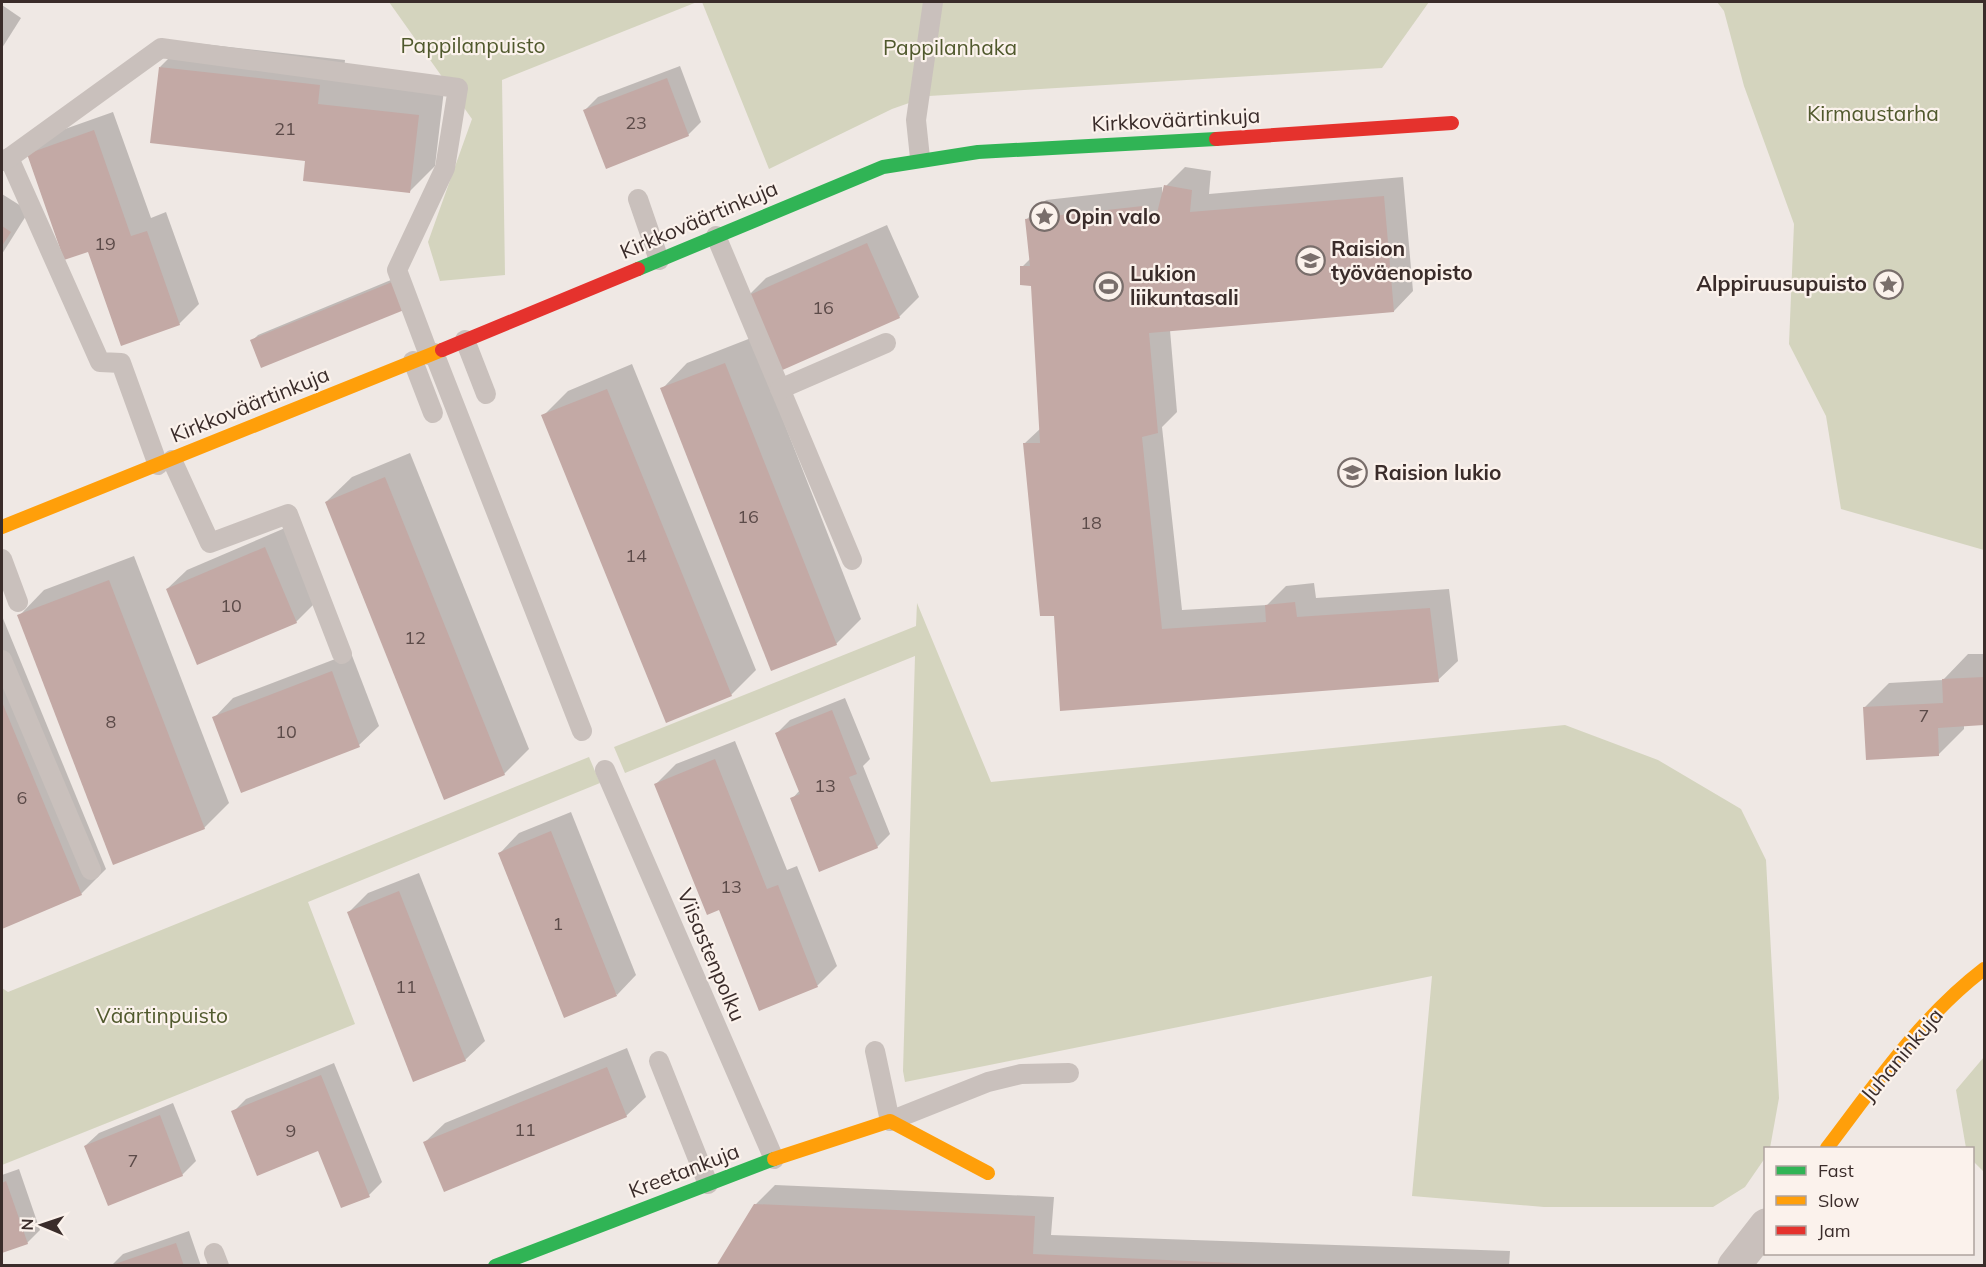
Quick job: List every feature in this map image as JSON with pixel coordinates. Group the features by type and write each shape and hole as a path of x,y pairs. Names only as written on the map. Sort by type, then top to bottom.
{"street":[{"name":"Kirkkoväärtinkuja","path":"2,527 165,463 883,167 920,158 1007,148 1279,136 1452,123"},
{"name":"Juhaninkuja","path":"1829,1147 1921,1029 1968,980 1984,969"},
{"name":"Kreetankuja","path":"495,1266 774,1159 890,1120"},
{"path":"890,1120 987,1173"},
{"path":"1734,1266 1764,1228"}],"lane":[{"path":"920,158 916,120 933,2"},
{"path":"342,654 288,514 210,543 165,463 121,363 100,362 5,160 161,48 458,88 445,168 397,270 425,356 582,731"},
{"path":"638,199 659,260"},
{"path":"716,236 852,560"},
{"path":"465,340 486,394"},
{"path":"780,389 886,343"},
{"path":"425,356 433,413"},
{"path":"2,559 18,602"},
{"path":"2,660 91,870"},
{"name":"Viisastenpolku","path":"605,770 774,1159"},
{"path":"875,1051 890,1120 988,1082 1021,1074 1069,1072"},
{"path":"659,1061 708,1184"}],"green space":[{"name":"Pappilanpuisto","path":"389,2 697,2 502,80 505,275 440,281 428,242 472,119"},
{"name":"Pappilanhaka","path":"702,2 1429,2 1382,68 929,96 892,109 769,169"},
{"name":"Kirmaustarha","path":"1717,2 1984,2 1984,550 1841,509 1826,416 1789,344 1794,224 1744,86 1724,11"},
{"path":"917,603 991,782 1565,725 1658,760 1741,809 1766,860 1779,1098 1770,1147 1764,1147 1764,1159 1745,1187 1713,1207 1544,1207 1412,1196 1432,976 905,1082 903,1071 915,656 625,773 614,747 916,626"},
{"name":"Väärtinpuisto","path":"589,757 600,783 308,902 355,1024 2,1165 2,988 8,992"},
{"path":"1984,1057 1984,1172 1974,1162 1974,1147 1966,1147 1956,1090"}],"building":[{"path":"159,67 320,85 318,104 419,115 410,193 303,181 305,161 150,143"},
{"path":"667,78 689,136 606,169 583,110"},
{"path":"94,130 131,236 147,231 180,325 121,346 88,252 64,260 27,154"},
{"path":"1164,185 1192,190 1190,212 1384,196 1394,312 1149,333 1158,433 1142,437 1162,629 1266,622 1265,605 1295,602 1297,617 1430,608 1439,682 1060,711 1054,616 1040,616 1023,443 1040,443 1031,286 1020,285 1020,266 1030,266 1025,219 1143,206 1143,216 1156,217"},
{"path":"2,226 11,232 2,246"},
{"path":"867,243 900,318 778,372 745,297"},
{"path":"397,280 409,308 261,368 250,340"},
{"path":"725,363 837,645 771,671 660,388"},
{"path":"607,389 732,696 666,723 541,415"},
{"path":"385,477 505,775 444,800 325,502"},
{"path":"265,547 297,623 197,665 166,589"},
{"path":"109,580 205,829 113,865 17,615"},
{"path":"332,671 360,747 241,793 212,717"},
{"path":"1984,677 1984,725 1938,728 1939,756 1866,760 1863,707 1943,703 1942,679"},
{"path":"2,702 82,895 2,929"},
{"path":"832,710 857,774 849,777 878,848 819,872 790,798 800,794 775,733"},
{"path":"715,759 767,889 778,885 818,987 759,1011 719,910 707,915 654,784"},
{"path":"551,831 617,996 564,1018 498,853"},
{"path":"399,891 466,1061 413,1082 347,912"},
{"path":"607,1067 627,1117 444,1192 423,1142"},
{"path":"321,1075 370,1197 341,1208 318,1151 257,1176 231,1111"},
{"path":"160,1115 183,1176 108,1206 84,1146"},
{"path":"6,1181 28,1244 2,1253 2,1183"},
{"path":"754,1204 1035,1216 1033,1254 1299,1266 716,1266"},
{"path":"176,1243 184,1266 112,1266 112,1265"}],"traffic: fast":[{"path":"638,269 883,167 978,152 1216,139"},
{"path":"495,1266 774,1159"}],"traffic: slow":[{"path":"2,527 442,350"},
{"path":"1828,1147 1919,1031 1961,988 1984,969"},
{"path":"774,1159 890,1121 988,1173"}],"traffic: jam":[{"path":"1216,139 1452,123"},
{"path":"442,350 638,269"}],"place":[{"name":"Opin valo","path":"1044,217"},
{"name":"Raision työväenopisto","path":"1310,261"},
{"name":"Alppiruusupuisto","path":"1888,284"},
{"name":"Lukion liikuntasali","path":"1109,286"},
{"name":"Raision lukio","path":"1353,473"}]}
